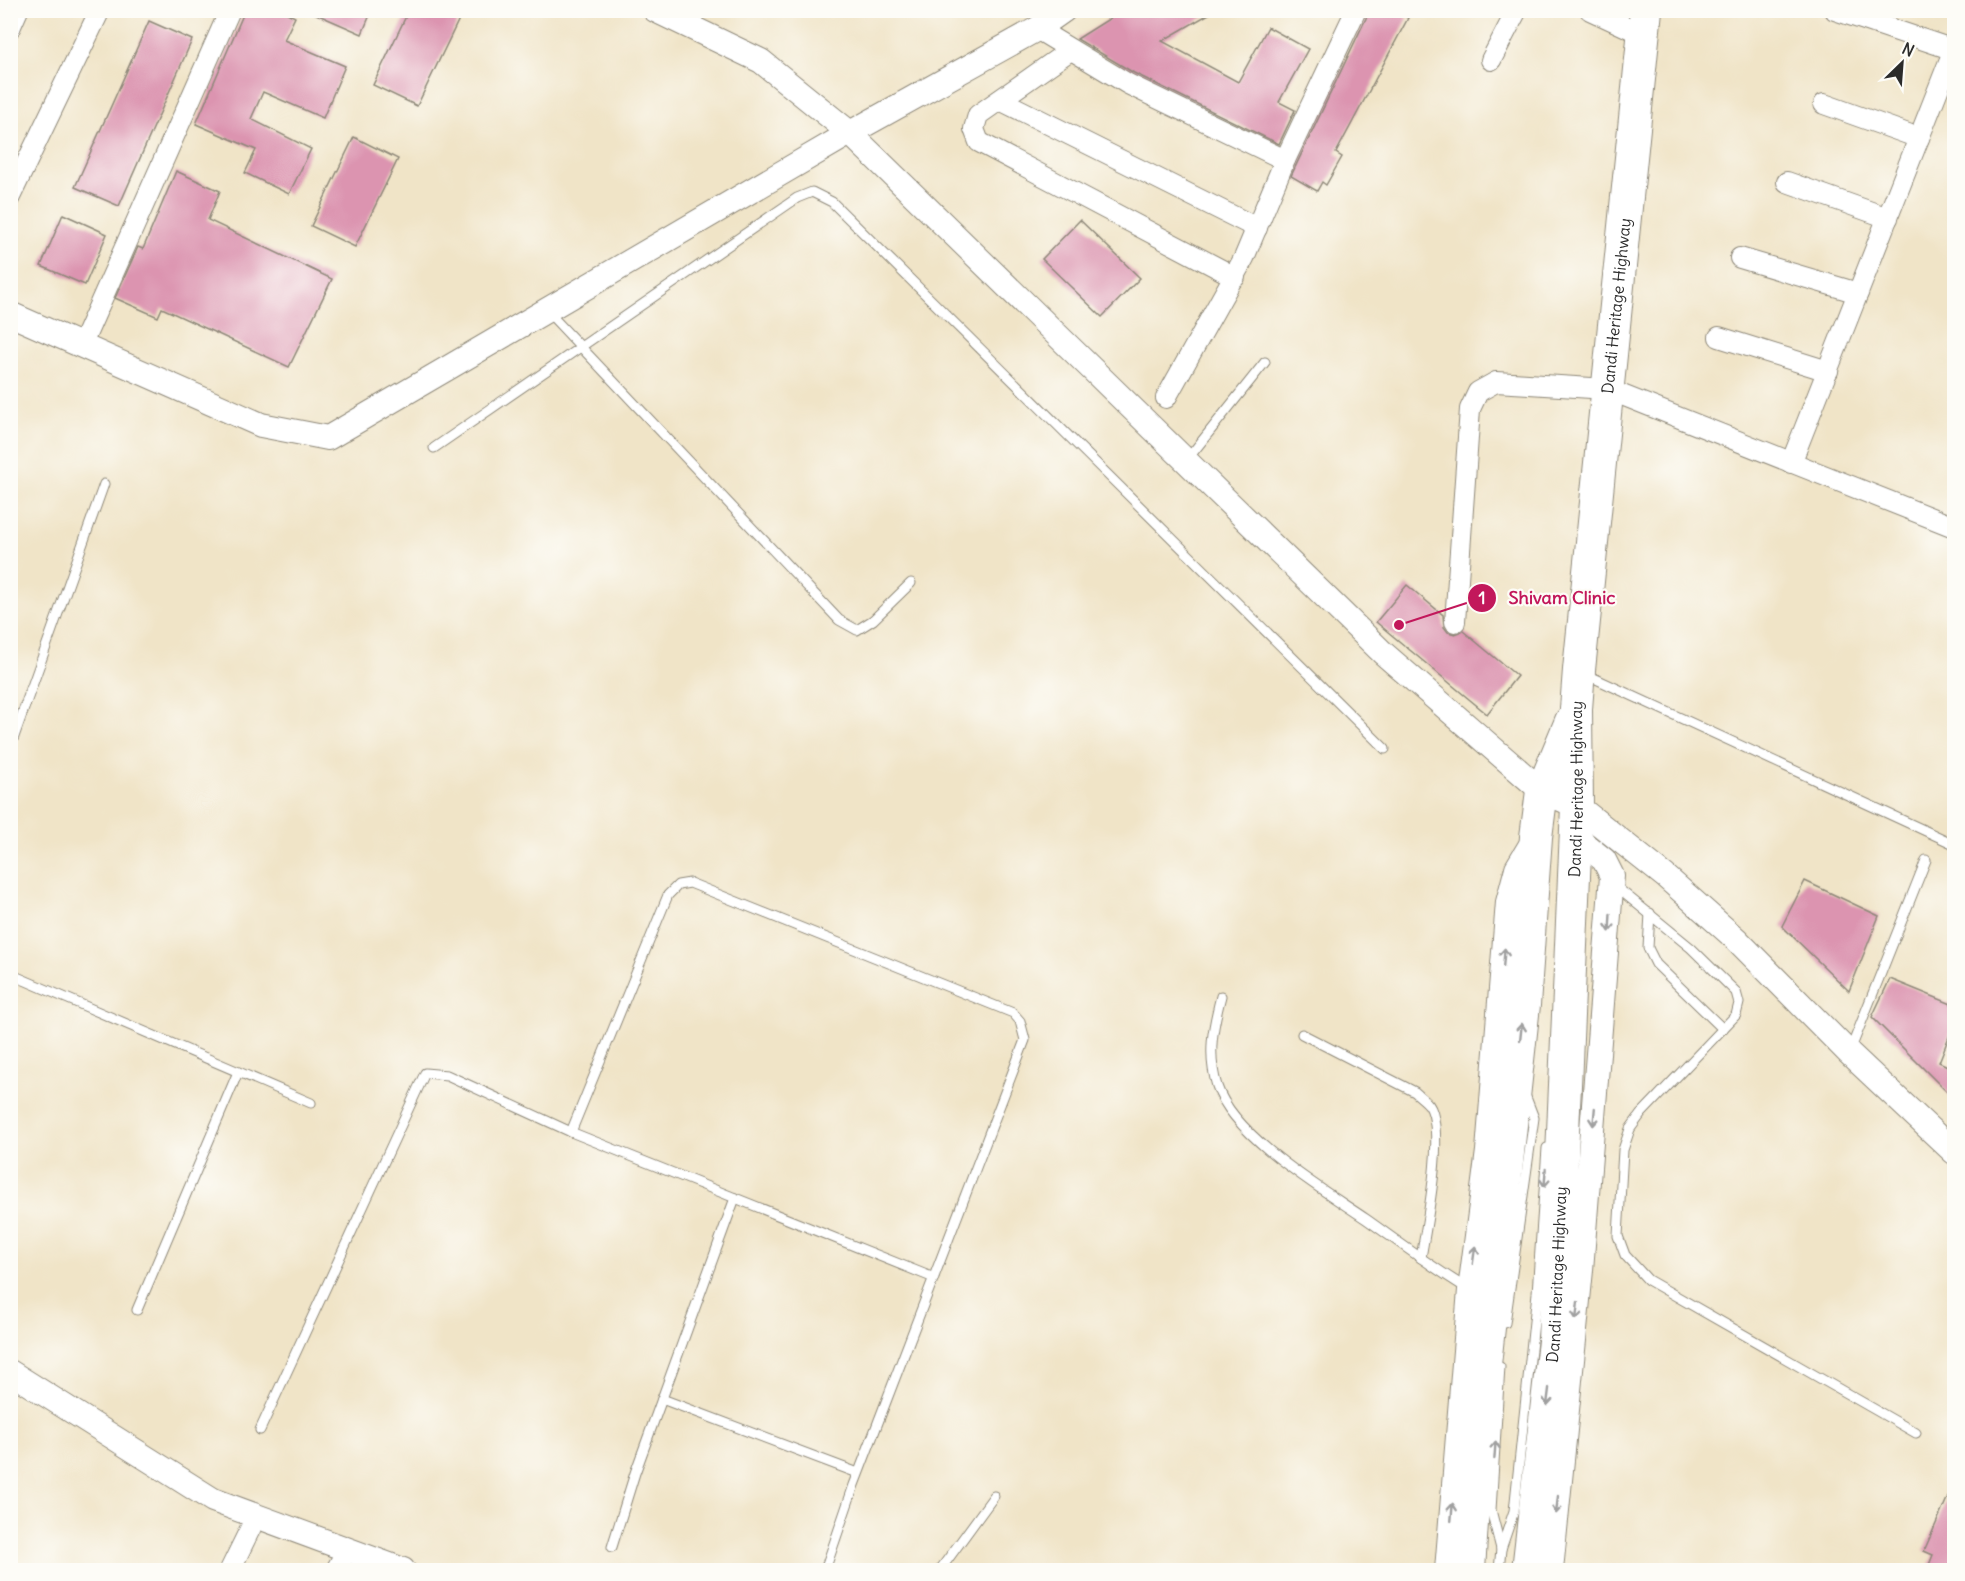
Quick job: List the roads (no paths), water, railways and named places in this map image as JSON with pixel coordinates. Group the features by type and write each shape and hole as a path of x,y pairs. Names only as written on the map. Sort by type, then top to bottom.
{"highway":[{"name":"Dandi Heritage Highway","path":"1528,1570 1554,1341 1567,926 1576,838 1576,709 1606,389 1645,23"},
{"path":"1469,1570 1478,1429 1480,1296 1516,1077 1536,837 1542,791 1576,709"}],"street":[{"path":"10,28 18,10"},
{"path":"10,197 100,10"},
{"path":"82,344 230,10"},
{"path":"655,10 761,61 850,133 1383,653 1542,791 1577,806 1665,876 1736,939 1850,1053 1954,1152"},
{"path":"11,314 261,425 328,438 850,133 1037,29 1064,10"},
{"path":"1166,398 1235,277 1285,160 1356,10"},
{"path":"1491,60 1516,10"},
{"path":"1590,10 1645,23"},
{"path":"1791,463 1954,50 1835,10"},
{"path":"1037,29 1069,51 1128,84 1285,160"},
{"path":"1069,51 978,115 974,129 979,142 1235,277"},
{"path":"1000,100 1257,228"},
{"path":"1824,104 1919,138"},
{"path":"1787,182 1888,218"},
{"path":"1740,258 1858,293"},
{"path":"1719,337 1828,371"},
{"path":"1455,621 1470,409 1478,392 1496,382 1606,389 1954,527"},
{"path":"1447,1570 1480,1296 1488,1151 1508,902 1517,868 1536,837"},
{"path":"1551,1570 1581,1270 1612,883 1612,876 1604,860 1576,838"},
{"path":"10,1372 213,1500 257,1515 341,1560 403,1570"},
{"path":"230,1570 257,1515"}],"lane":[{"path":"434,448 797,198 812,192 832,202 1385,749"},
{"path":"546,311 839,620 857,630 873,620 911,584"},
{"path":"1186,461 1265,362"},
{"path":"10,748 104,483"},
{"path":"1579,670 1954,844"},
{"path":"1850,1053 1926,860"},
{"path":"571,1132 669,896 678,885 690,883 1013,1013 1020,1021 1025,1040 858,1473 825,1570"},
{"path":"1612,883 1650,913 1736,992 1739,1003 1736,1016 1641,1114 1630,1129 1623,1150 1618,1236 1625,1255 1648,1280 1916,1433"},
{"path":"1650,913 1648,948 1656,964 1723,1029"},
{"path":"10,974 311,1103"},
{"path":"1221,996 1211,1034 1211,1059 1218,1088 1236,1117 1274,1155 1421,1258 1480,1296"},
{"path":"1302,1034 1415,1092 1429,1105 1435,1120 1435,1155 1421,1258"},
{"path":"137,1310 238,1071"},
{"path":"260,1430 425,1073 447,1075 571,1132 934,1278"},
{"path":"1503,1339 1534,1118 1528,1099 1516,1077"},
{"path":"1499,1570 1501,1549 1514,1510 1537,1293 1547,1137"},
{"path":"612,1547 662,1399 735,1198"},
{"path":"1501,1351 1491,1510 1501,1549"},
{"path":"662,1399 858,1473"},
{"path":"940,1570 994,1496"}],"place":[{"name":"Shivam Clinic","path":"1399,625"}]}
